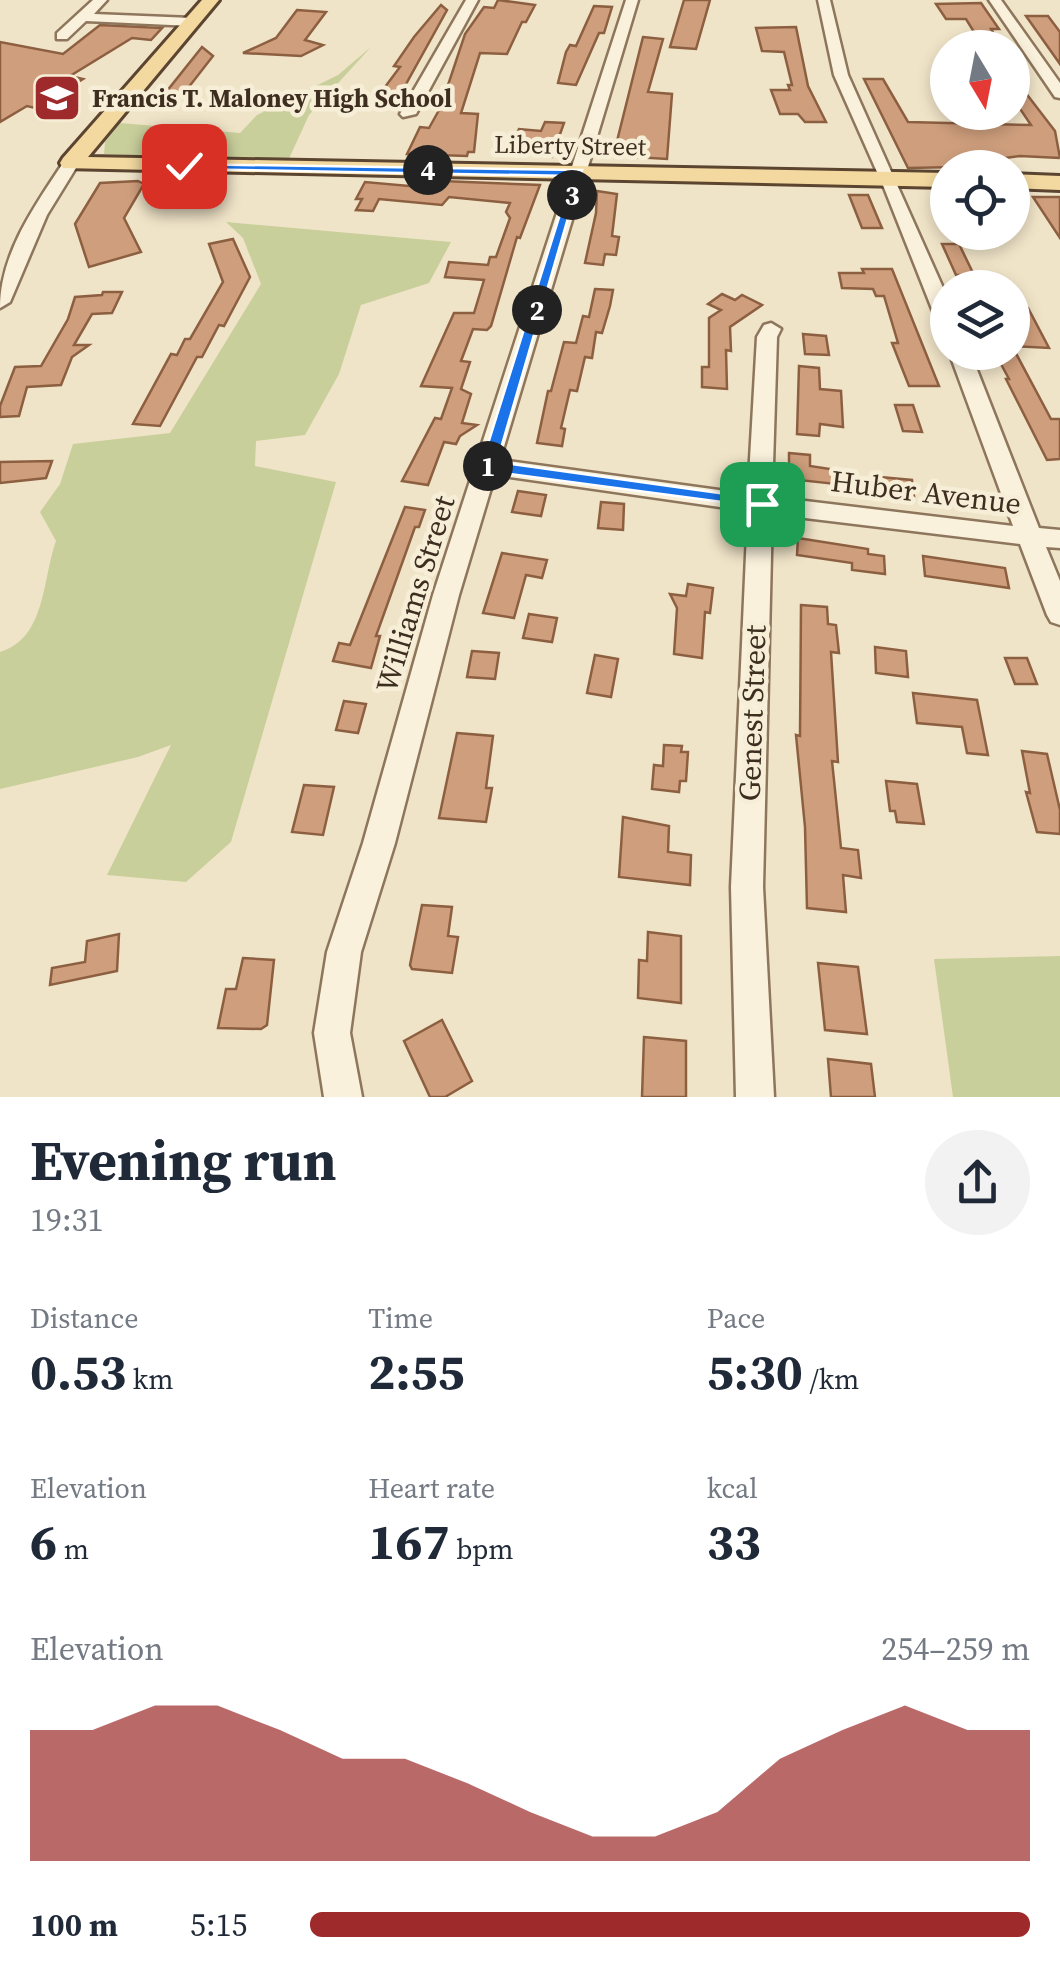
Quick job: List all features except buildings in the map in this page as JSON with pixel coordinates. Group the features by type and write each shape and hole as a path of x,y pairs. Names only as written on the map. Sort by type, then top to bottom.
{"main road":[{"path":"71,163 212,0"},
{"name":"Liberty Street","path":"71,163 930,179"},
{"path":"1030,182 1060,182"}],"street":[{"path":"62,36 100,0"},
{"path":"408,114 472,0"},
{"name":"Williams Street","path":"343,1097 332,1033 344,952 379,844 446,595 632,0"},
{"path":"824,0 841,75 930,280"},
{"path":"995,0 1060,94"},
{"path":"82,17 192,22"},
{"path":"0,302 38,215 71,163"},
{"name":"Genest Street","path":"755,1097 747,887 752,662 770,329"},
{"path":"966,370 1060,615"},
{"name":"Huber Avenue","path":"488,466 762,504 1060,539"}],"green space":[{"path":"371,47 309,115 287,163 104,154 105,142 120,123 240,133 257,115 338,75"},
{"path":"226,222 451,242 429,283 361,305 339,374 305,435 256,441 255,466 336,482 231,842 186,882 107,875 171,745 138,757 0,789 0,652 26,634 40,606 56,541 40,512 60,484 73,444 170,433 261,284 243,238"},
{"path":"1060,956 1060,1097 953,1097 934,959"}],"place":[{"name":"Francis T. Maloney High School","path":"57,98"}],"route":[{"path":"184,166 578,173 488,466 762,504"}]}
